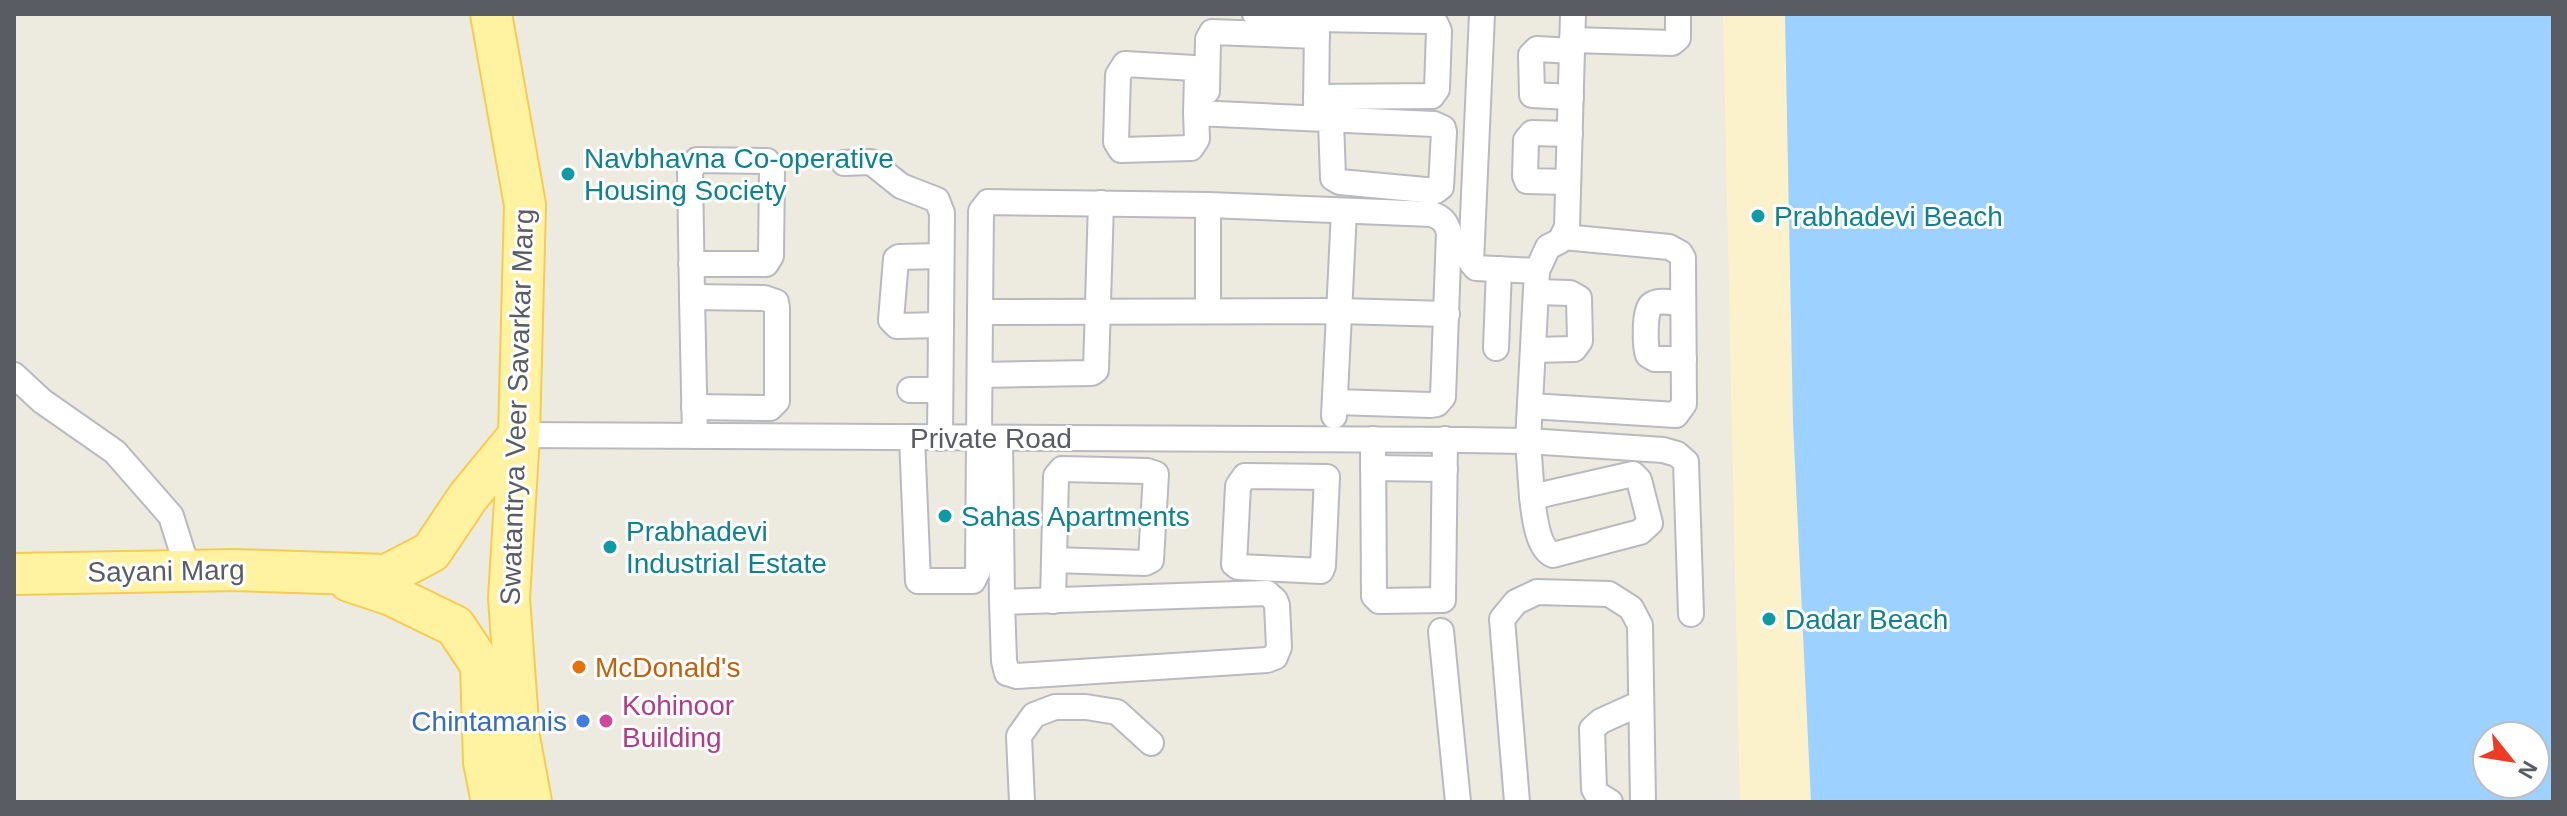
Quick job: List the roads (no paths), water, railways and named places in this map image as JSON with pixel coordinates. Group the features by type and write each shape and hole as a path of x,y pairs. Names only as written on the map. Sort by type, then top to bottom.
{"main road":[{"name":"Swatantrya Veer Savarkar Marg","path":"491,14 525,205 519,435 509,598 519,737 531,802"},
{"path":"318,571 387,575 431,552 468,497 519,435"},
{"path":"318,571 391,595 455,626 481,665 484,762 492,802"},
{"name":"Sayani Marg","path":"14,574 318,571"}],"street":[{"path":"1255,14 1320,22"},
{"path":"1482,14 1471,262 1476,268 1499,269 1579,298 1580,341 1574,349 1533,350"},
{"path":"1532,497 1633,474 1639,480 1650,523 1640,532 1553,555 1543,546 1532,497 1528,441 1537,281 1548,247 1563,237 1567,227 1573,14"},
{"path":"1571,97 1532,95 1531,55 1537,49 1572,45 1672,43 1678,38 1678,14"},
{"path":"1202,113 1194,68 1125,64 1122,67 1118,75 1116,142 1121,150 1191,148 1197,139 1202,113 1208,39 1212,32 1320,22 1430,21 1436,24 1439,31 1436,92 1432,96 1323,109 1202,113"},
{"path":"1320,22 1323,109 1333,178 1340,182 1436,191 1441,187 1444,132 1439,125 1323,109"},
{"path":"1568,182 1527,181 1526,140 1532,133 1570,134"},
{"path":"691,264 769,262 772,168 767,161 697,160 690,171 691,264 695,436"},
{"path":"844,163 871,162 901,186 937,200 942,213 940,438"},
{"path":"1002,602 1267,593 1277,605 1279,647 1275,657 1267,660 1007,673 989,438 981,375 981,211 984,205 994,201 1208,205 1432,214 1446,222 1449,232 1445,392 1437,404 1335,402"},
{"path":"981,375 1092,373 1097,365 1101,203"},
{"path":"1208,205 1208,311"},
{"path":"1334,439 1344,211"},
{"path":"1530,406 1676,415 1684,404 1683,258 1675,250 1563,237"},
{"path":"941,256 896,259 891,320 897,326 941,325"},
{"path":"1496,348 1487,315 1499,269"},
{"path":"692,297 772,299 777,308 775,406 694,407"},
{"path":"1683,303 1651,305 1647,311 1645,348 1648,355 1655,359 1684,359"},
{"path":"980,312 1339,311 1447,314"},
{"path":"14,375 42,401 115,452 171,516 188,570"},
{"path":"910,390 940,390"},
{"name":"Private Road","path":"519,435 1454,440 1528,441 1663,450 1677,454 1686,462 1691,614"},
{"path":"912,437 917,578 921,582 973,581 978,577 989,438"},
{"path":"1286,476 1287,439"},
{"path":"1373,439 1374,596 1379,601 1443,600 1445,469 1454,440"},
{"path":"1373,468 1445,469"},
{"path":"1053,601 1056,476 1058,471 1147,471 1156,474 1151,560 1145,563 1054,560"},
{"path":"1245,476 1286,476 1328,478 1323,569 1238,567 1234,561 1239,482 1245,476"},
{"path":"1501,802 1489,653 1492,634 1516,602 1537,592 1609,594 1631,608 1640,625 1643,802"},
{"path":"1502,619 1517,802"},
{"path":"1441,631 1458,802"},
{"path":"1610,802 1594,789 1592,729 1601,721 1641,703"},
{"path":"1022,802 1019,736 1034,715 1055,707 1086,707 1117,712 1151,743"}],"water":[{"path":"1785,14 2553,14 2553,802 1811,802 1793,422"}],"place":[{"name":"Navbhavna Co-operative Housing Society","path":"568,174"},
{"name":"Prabhadevi Beach","path":"1758,216"},
{"name":"Sahas Apartments","path":"945,516"},
{"name":"Prabhadevi Industrial Estate","path":"610,547"},
{"name":"Dadar Beach","path":"1769,619"},
{"name":"McDonald's","path":"579,667"},
{"name":"Chintamanis","path":"583,721"},
{"name":"Kohinoor Building","path":"606,721"}]}
